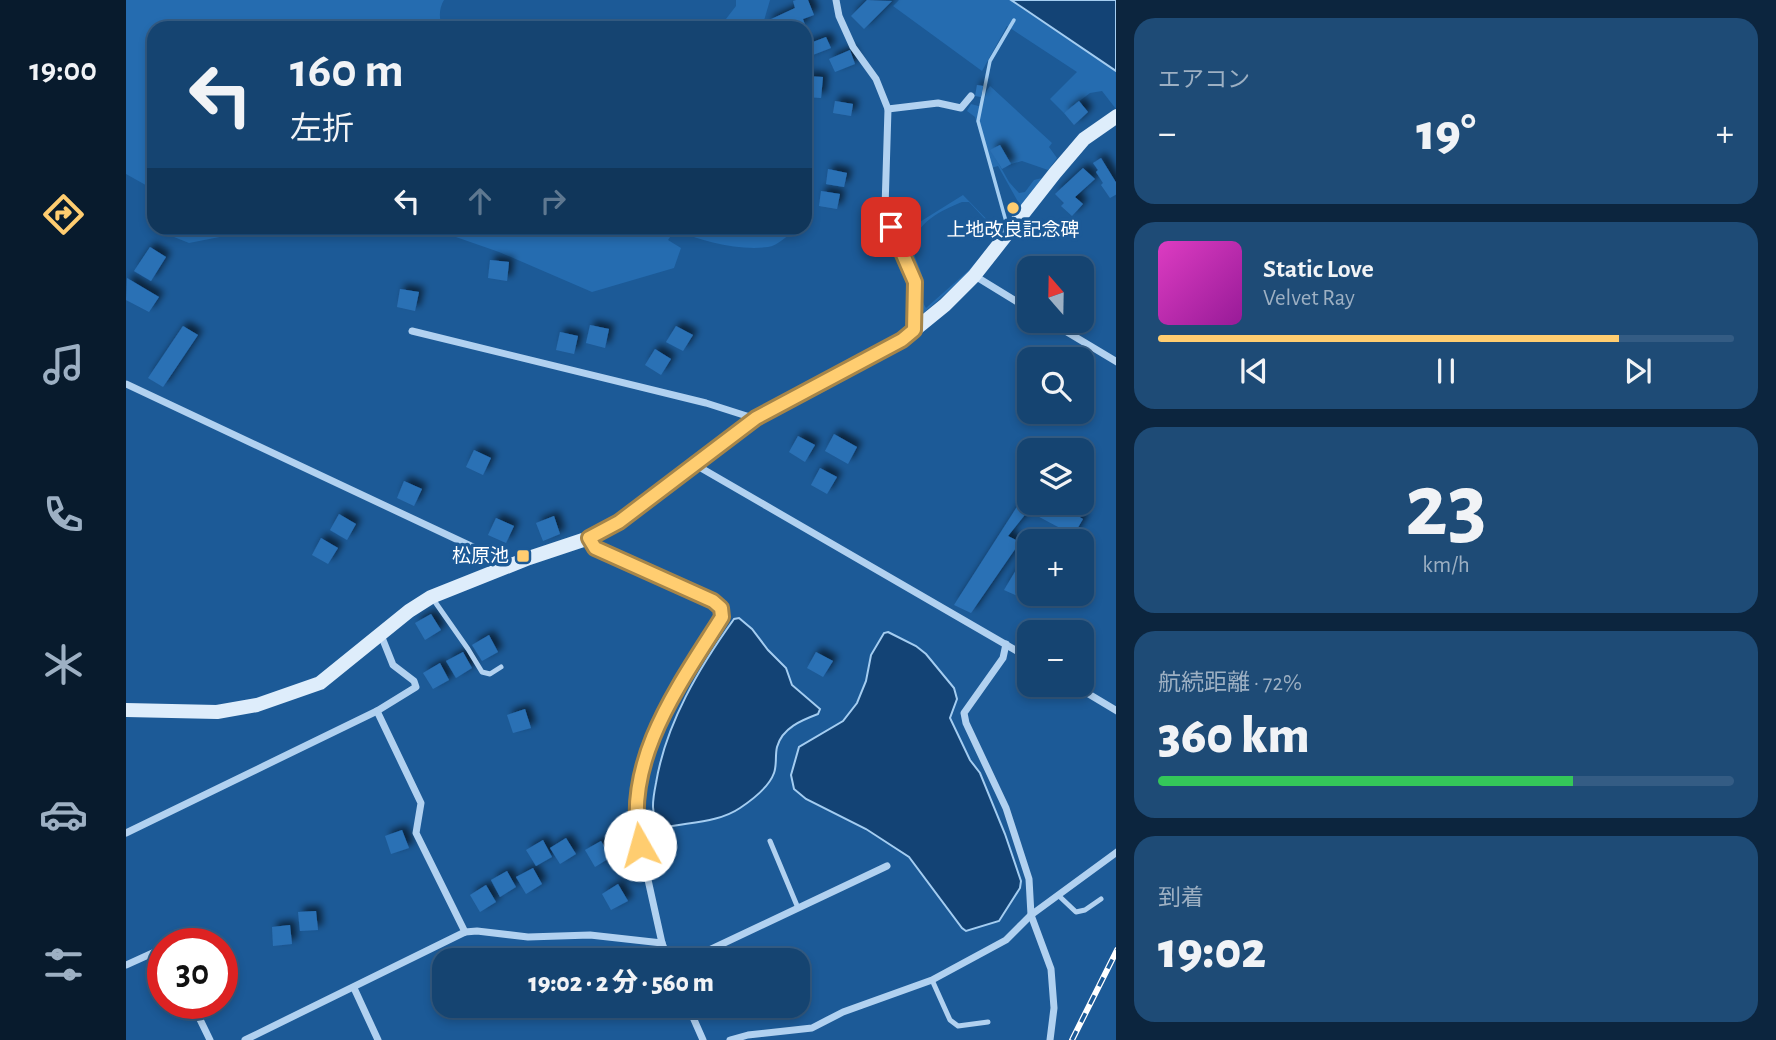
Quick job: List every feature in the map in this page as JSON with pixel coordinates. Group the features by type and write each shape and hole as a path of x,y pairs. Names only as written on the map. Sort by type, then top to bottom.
{"street":[{"path":"836,0 839,16 853,47 876,79 887,109 885,208 915,282 914,330"},
{"path":"887,109 938,103 961,108 971,96"},
{"path":"126,710 217,712 257,705 320,683 409,611 431,597 589,538 619,522 756,418 902,340 945,305 974,276 1084,139 1116,116"},
{"path":"974,276 1017,302"},
{"path":"412,331 706,402 756,418"},
{"path":"1068,333 1116,362"},
{"path":"126,384 490,555 500,570"},
{"path":"694,464 1017,651"},
{"path":"589,538 595,548 713,601 721,608 722,617 665,707 655,731 637,804 635,821 664,948"},
{"path":"126,833 377,711 416,687 414,681 393,666 381,635"},
{"path":"1006,644 1003,658 964,713 966,723 1006,808 1029,879 1031,915 1051,969 1054,1008 1050,1040"},
{"path":"1093,697 1116,711"},
{"path":"377,711 421,803 416,833 465,932"},
{"path":"730,1040 748,1035 812,1028 843,1012 932,980 1006,940 1031,915 1116,852"},
{"path":"713,948 887,866"},
{"path":"245,1040 465,932 528,937 590,935 662,943"},
{"path":"126,965 147,956"},
{"path":"354,988 378,1040"},
{"path":"693,1018 703,1040"},
{"path":"200,1019 210,1040"}],"lane":[{"path":"431,597 482,672 490,674 501,667"},
{"path":"770,841 798,908"},
{"path":"1058,895 1076,912 1085,910 1101,899"},
{"path":"932,980 950,1020 958,1026 988,1022"}],"shaded area":[{"path":"126,0 444,0 441,21 147,21 147,186 126,174"},
{"path":"736,0 770,0 764,21 724,21 736,6"},
{"path":"899,0 1011,0 1116,71 1116,109 1102,91 1090,93 1064,113 1050,99 1077,72 1007,26 982,71 893,6"},
{"path":"1011,0 1116,0 1116,71 1023,8"},
{"path":"990,86 1052,143 1049,147 1057,158 1048,170 1022,161 1011,164 1000,145 991,150 1009,182 1019,193 1025,192 1034,180 1042,178 1022,209 998,166 991,168 975,117 967,111 971,104 982,107"},
{"path":"963,195 1002,235 964,276 923,313 919,312 917,272 899,235","holes":["962,202 969,202 1000,235 968,271 926,308 923,301 922,276 914,253 918,232 937,214"]},
{"path":"169,235 230,235 189,243"},
{"path":"450,235 672,235 668,240 681,248 674,268 592,292 499,252"},
{"path":"688,235 789,235 775,245 757,248"},
{"path":"739,618 786,668 792,685 820,709 818,714 799,722 783,735 777,747 772,778 750,801 722,817 662,828 655,818 653,801 667,739 708,657 734,619"},
{"path":"888,632 926,654 954,688 957,699 950,718 970,760 980,773 1021,881 1020,888 999,921 966,931 909,857 866,829 806,799 794,789 791,775 799,747 843,721 857,703 866,681 871,655 884,633"}],"building":[{"path":"808,0 814,15 804,21 767,21 795,8 793,1"},
{"path":"867,0 892,1 864,29 851,16"},
{"path":"826,37 831,48 812,55 812,42"},
{"path":"850,50 855,64 835,72 829,59"},
{"path":"812,76 823,77 821,98 812,97"},
{"path":"977,85 983,86 981,97 975,96"},
{"path":"835,101 853,104 851,116 833,113"},
{"path":"1079,101 1088,112 1074,125 1064,113"},
{"path":"1000,145 1011,164 1002,169 990,150"},
{"path":"1101,158 1116,182 1116,195 1110,198 1101,185 1103,183 1093,163"},
{"path":"1083,168 1095,179 1075,197 1083,204 1072,216 1061,206 1064,203 1055,194"},
{"path":"828,169 847,173 844,187 826,184"},
{"path":"821,191 840,194 837,209 819,206"},
{"path":"150,247 166,257 151,281 134,271"},
{"path":"490,260 509,262 507,281 488,278"},
{"path":"127,278 159,297 149,312 126,300"},
{"path":"400,289 419,292 415,311 397,307"},
{"path":"590,325 609,329 605,348 586,343"},
{"path":"183,326 198,335 163,387 148,378"},
{"path":"676,326 693,335 683,351 666,342"},
{"path":"560,332 578,336 574,354 556,350"},
{"path":"655,349 671,359 661,375 645,365"},
{"path":"834,434 857,447 848,464 825,451"},
{"path":"798,436 815,445 805,462 789,452"},
{"path":"474,450 491,458 483,475 466,467"},
{"path":"820,468 837,477 827,494 811,485"},
{"path":"404,481 422,489 414,506 397,498"},
{"path":"1017,507 1017,515 1025,515 1008,536 1017,540 1017,546 971,613 954,605"},
{"path":"339,514 356,524 347,540 330,530"},
{"path":"1036,515 1076,515 1083,519 1077,529 1060,528"},
{"path":"554,516 560,534 543,541 536,523"},
{"path":"496,518 514,526 506,543 488,535"},
{"path":"321,538 338,548 328,564 312,555"},
{"path":"1017,568 1017,596 1004,590"},
{"path":"431,614 441,630 425,640 415,623"},
{"path":"489,635 498,652 482,661 472,645"},
{"path":"463,652 472,668 456,678 446,661"},
{"path":"816,652 833,661 823,677 807,668"},
{"path":"440,663 449,680 433,689 423,673"},
{"path":"525,709 531,728 513,733 507,715"},
{"path":"402,830 409,848 391,854 385,836"},
{"path":"566,838 576,854 560,864 550,848"},
{"path":"543,840 552,857 536,866 526,850"},
{"path":"601,841 611,857 595,867 585,850"},
{"path":"533,868 542,884 526,894 516,877"},
{"path":"507,871 516,887 500,897 491,880"},
{"path":"618,884 628,901 611,910 602,894"},
{"path":"486,885 496,902 480,912 470,895"},
{"path":"316,911 318,930 300,931 298,912"},
{"path":"290,925 292,944 273,946 272,927"}],"waterway":[{"path":"1007,225 978,121 990,61 1014,20"}],"railway":[{"path":"1072,1040 1116,952"}],"place":[{"name":"上地改良記念碑","path":"1013,208"},
{"name":"松原池","path":"523,556"}],"route":[{"path":"640,845 635,821 637,804 655,731 665,707 722,617 721,608 713,601 595,548 589,538 619,522 756,418 902,340 914,330 915,282 891,227"}]}
